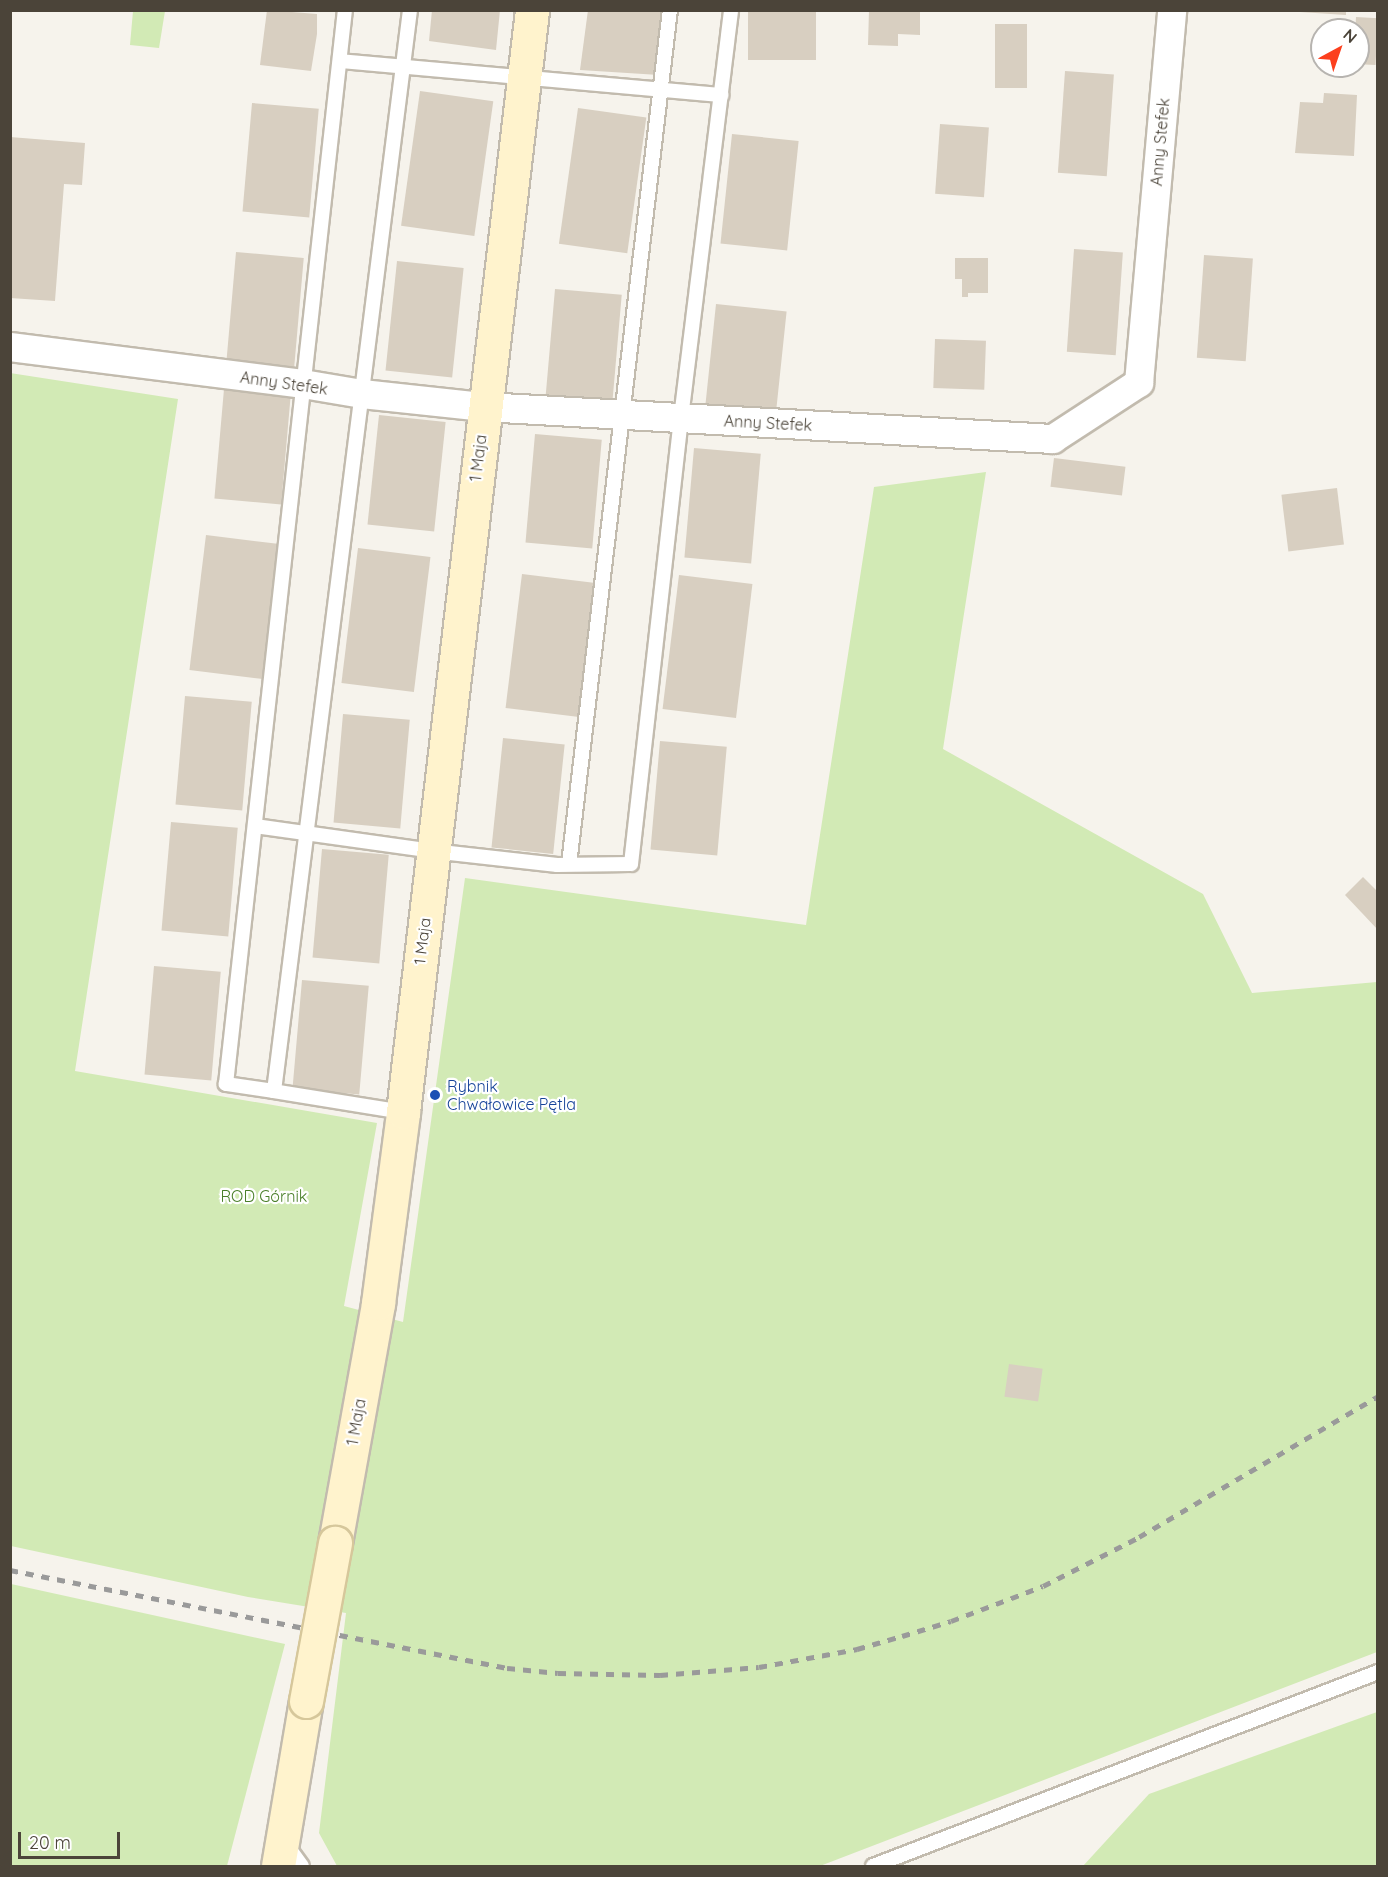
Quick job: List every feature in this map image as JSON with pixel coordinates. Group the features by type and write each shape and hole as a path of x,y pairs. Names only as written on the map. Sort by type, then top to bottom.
{"main road":[{"name":"1 Maja","path":"280,1853 378,1303 404,1112 432,851 532,10"}],"street":[{"name":"Anny Stefek","path":"10,347 303,384 362,394 484,407 1053,439 1139,383 1172,10"}],"lane":[{"path":"345,10 226,1084 404,1112"},
{"path":"274,1091 410,10"},
{"path":"569,864 620,415 670,10"},
{"path":"255,826 432,851 557,865 631,864 681,418 731,10"},
{"path":"340,61 721,95"},
{"path":"873,1866 1377,1672"},
{"path":"280,1853 302,1866"}],"green space":[{"path":"133,11 165,11 159,48 130,45"},
{"name":"ROD Górnik","path":"10,373 178,399 75,1071 377,1123 344,1306 403,1322 465,878 806,925 874,487 986,472 943,749 1203,894 1252,993 1377,982 1377,1652 820,1866 337,1866 319,1833 346,1613 248,1597 11,1546"},
{"path":"11,1584 285,1644 227,1866 11,1866"},
{"path":"1377,1712 1377,1866 1083,1866 1149,1794"}],"building":[{"path":"267,10 317,14 317,34 311,71 260,65"},
{"path":"432,10 500,10 496,50 429,41"},
{"path":"588,10 667,10 659,75 580,70"},
{"path":"748,10 816,10 816,60 748,60"},
{"path":"869,10 920,10 920,35 898,34 898,46 868,45"},
{"path":"1300,10 1346,10 1346,15 1300,12"},
{"path":"1356,17 1378,18 1376,65 1370,65 1370,18"},
{"path":"995,24 1027,24 1027,88 995,88"},
{"path":"1065,71 1114,74 1107,176 1058,173"},
{"path":"420,91 493,101 474,236 401,226"},
{"path":"1324,93 1357,95 1354,156 1295,153 1300,102 1323,103"},
{"path":"252,103 319,109 309,217 243,212"},
{"path":"578,108 646,118 627,253 559,244"},
{"path":"940,124 989,127 984,197 935,194"},
{"path":"732,134 799,141 787,250 721,243"},
{"path":"10,137 85,143 82,185 64,184 55,301 10,298"},
{"path":"1074,249 1123,252 1116,355 1067,352"},
{"path":"236,252 304,258 294,367 227,361"},
{"path":"1204,255 1253,258 1246,361 1197,358"},
{"path":"955,258 988,258 988,293 968,293 968,297 962,297 962,279 955,279"},
{"path":"397,261 464,268 452,377 386,370"},
{"path":"555,289 622,295 612,403 546,398"},
{"path":"716,304 787,311 775,420 705,412"},
{"path":"935,339 986,341 984,390 933,388"},
{"path":"224,389 291,395 281,504 214,499"},
{"path":"379,415 446,422 434,531 368,524"},
{"path":"535,434 602,440 592,548 526,543"},
{"path":"694,448 761,454 751,563 684,558"},
{"path":"1054,458 1125,467 1122,496 1050,487"},
{"path":"1337,488 1344,545 1288,551 1281,495"},
{"path":"206,535 279,544 263,679 189,670"},
{"path":"358,548 430,557 414,692 341,683"},
{"path":"522,574 595,583 579,717 506,708"},
{"path":"679,575 752,584 736,718 663,709"},
{"path":"185,696 252,702 242,810 176,805"},
{"path":"343,714 410,720 400,828 334,823"},
{"path":"503,738 565,744 553,854 492,847"},
{"path":"660,741 727,747 717,855 651,850"},
{"path":"171,822 238,828 228,936 162,931"},
{"path":"322,849 389,855 379,963 313,958"},
{"path":"1363,877 1378,892 1378,930 1345,895"},
{"path":"154,966 221,972 211,1080 145,1075"},
{"path":"302,980 369,986 359,1094 293,1089"},
{"path":"1009,1364 1043,1369 1038,1401 1004,1397"}],"railway":[{"path":"10,1570 507,1668 558,1673 660,1675 759,1667 857,1649 951,1621 1043,1586 1139,1537 1378,1396"}],"place":[{"name":"Rybnik Chwałowice Pętla","path":"435,1095"}]}
